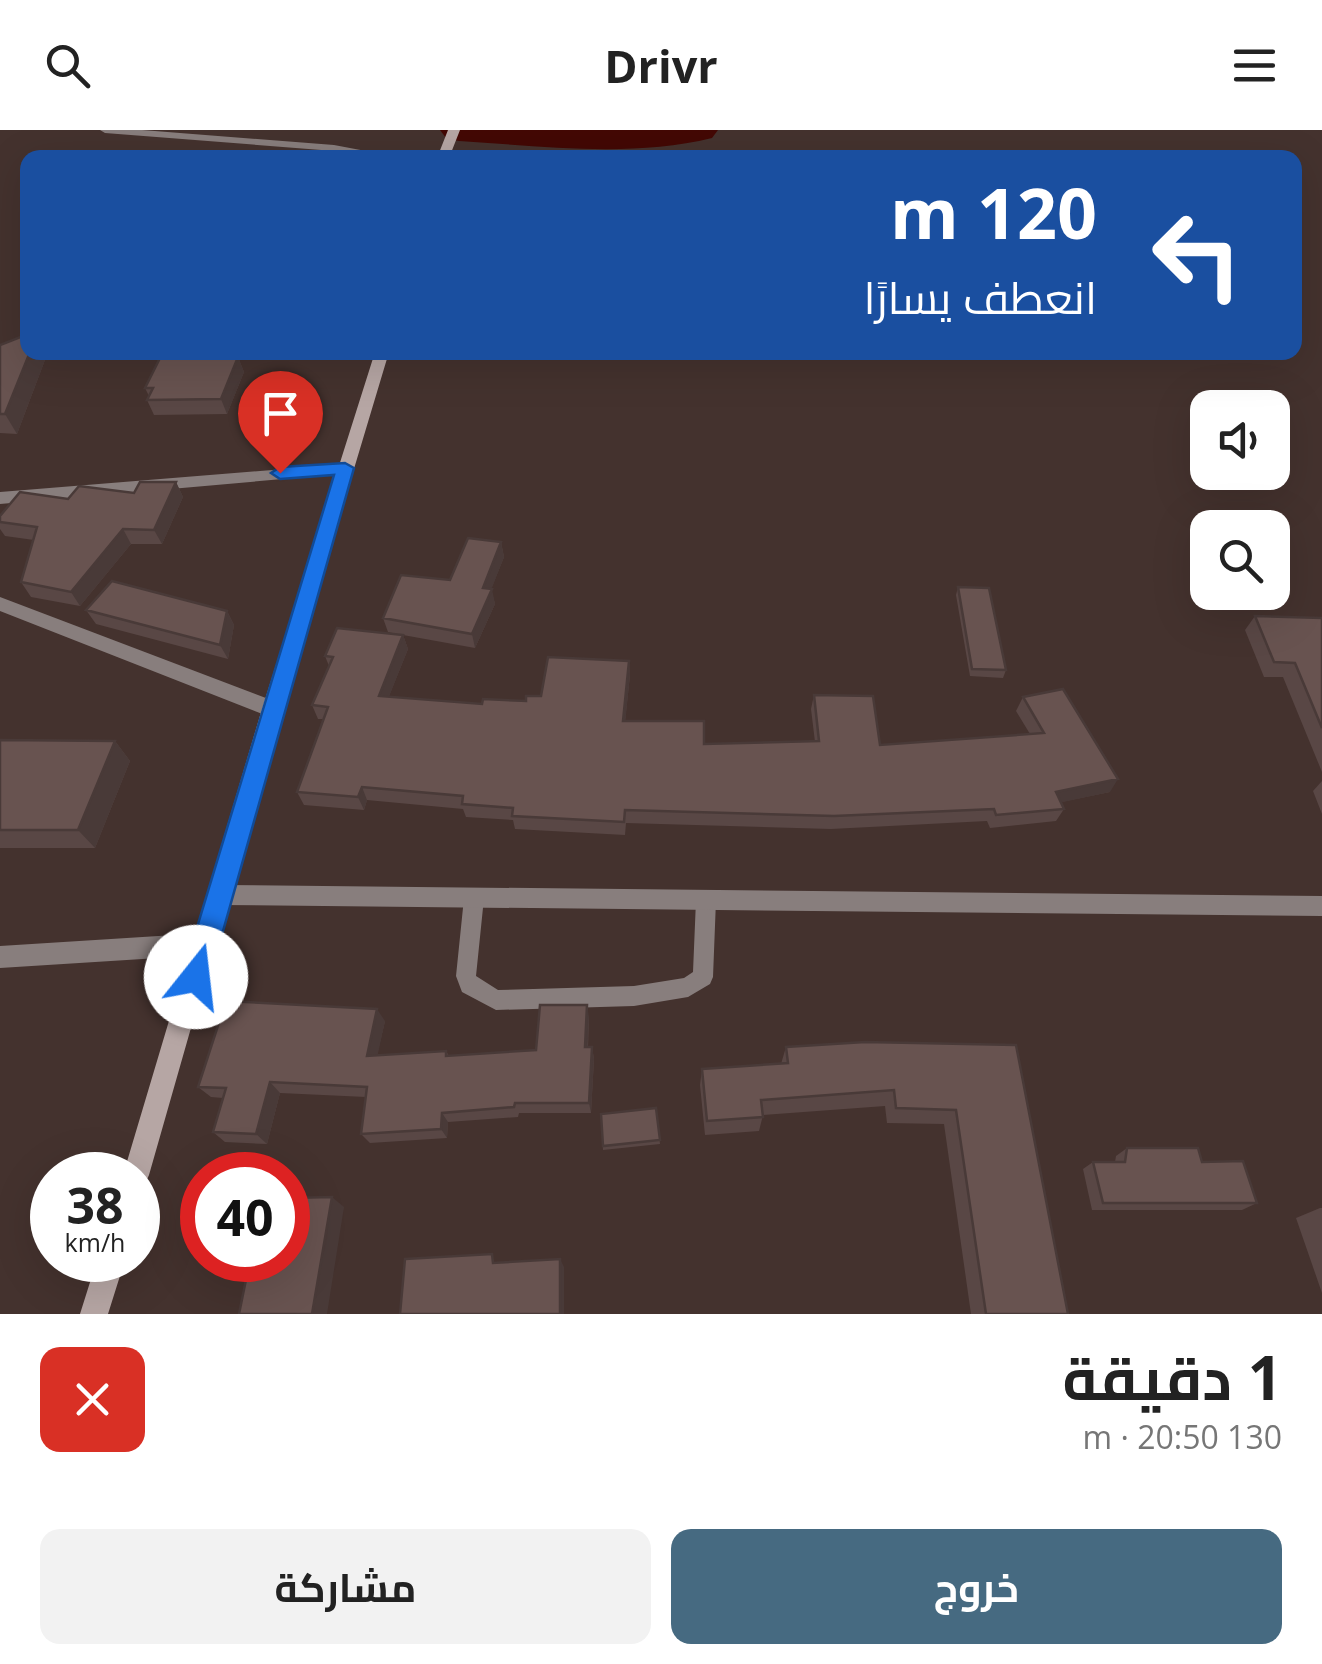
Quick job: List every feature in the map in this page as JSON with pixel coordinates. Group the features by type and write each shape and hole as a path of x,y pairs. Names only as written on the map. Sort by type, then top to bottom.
{"street":[{"path":"143,1152 272,709 379,360"},
{"path":"0,498 345,468"},
{"path":"0,604 272,709"},
{"path":"220,895 1322,906"},
{"path":"0,957 206,944"},
{"path":"94,1314 104,1282"}],"lane":[{"path":"105,130 347,150"},
{"path":"474,898 466,976 469,985 496,1000 634,996 688,986 703,978 706,900"}],"building":[{"path":"20,337 20,360 27,360 5,414 0,414 0,345"},
{"path":"159,360 237,360 221,399 147,400 153,388 145,388"},
{"path":"140,482 176,482 154,530 123,529 71,592 21,582 37,527 0,522 0,516 20,492 68,499 79,486 134,493"},
{"path":"468,538 501,542 483,588 492,589 472,634 383,618 401,575 450,580"},
{"path":"112,581 227,611 220,645 86,610"},
{"path":"958,587 989,588 1006,670 972,669"},
{"path":"1255,616 1322,618 1322,728 1295,663 1274,662"},
{"path":"337,628 403,635 379,696 482,704 483,699 526,701 526,696 541,696 548,657 629,661 623,721 704,721 704,744 819,741 814,695 873,696 880,745 1044,733 1023,697 1063,689 1118,779 1056,792 1064,809 996,815 994,809 834,816 625,810 624,822 512,816 513,808 462,804 463,796 362,787 358,797 297,792 328,707 312,705 333,657 325,656"},
{"path":"0,740 115,741 78,830 0,830"},
{"path":"226,1001 377,1009 367,1056 536,1050 540,1005 587,1005 585,1047 592,1047 589,1103 515,1103 514,1107 442,1113 441,1129 361,1134 367,1087 270,1082 256,1134 213,1132 226,1088 198,1087"},
{"path":"865,1042 1016,1045 1068,1314 986,1314 956,1110 896,1108 894,1090 761,1100 763,1117 707,1121 702,1069 788,1063 786,1047"},
{"path":"656,1108 660,1140 603,1146 601,1114"},
{"path":"1127,1148 1198,1148 1202,1162 1243,1161 1257,1203 1103,1203 1093,1162 1125,1162"},
{"path":"332,1197 312,1314 239,1314 246,1282 310,1282 310,1198"},
{"path":"492,1254 493,1263 560,1259 560,1314 400,1314 405,1259"}],"waterway":[{"path":"459,130 623,139 699,130"}],"route":[{"path":"196,977 345,468 280,473"}]}
